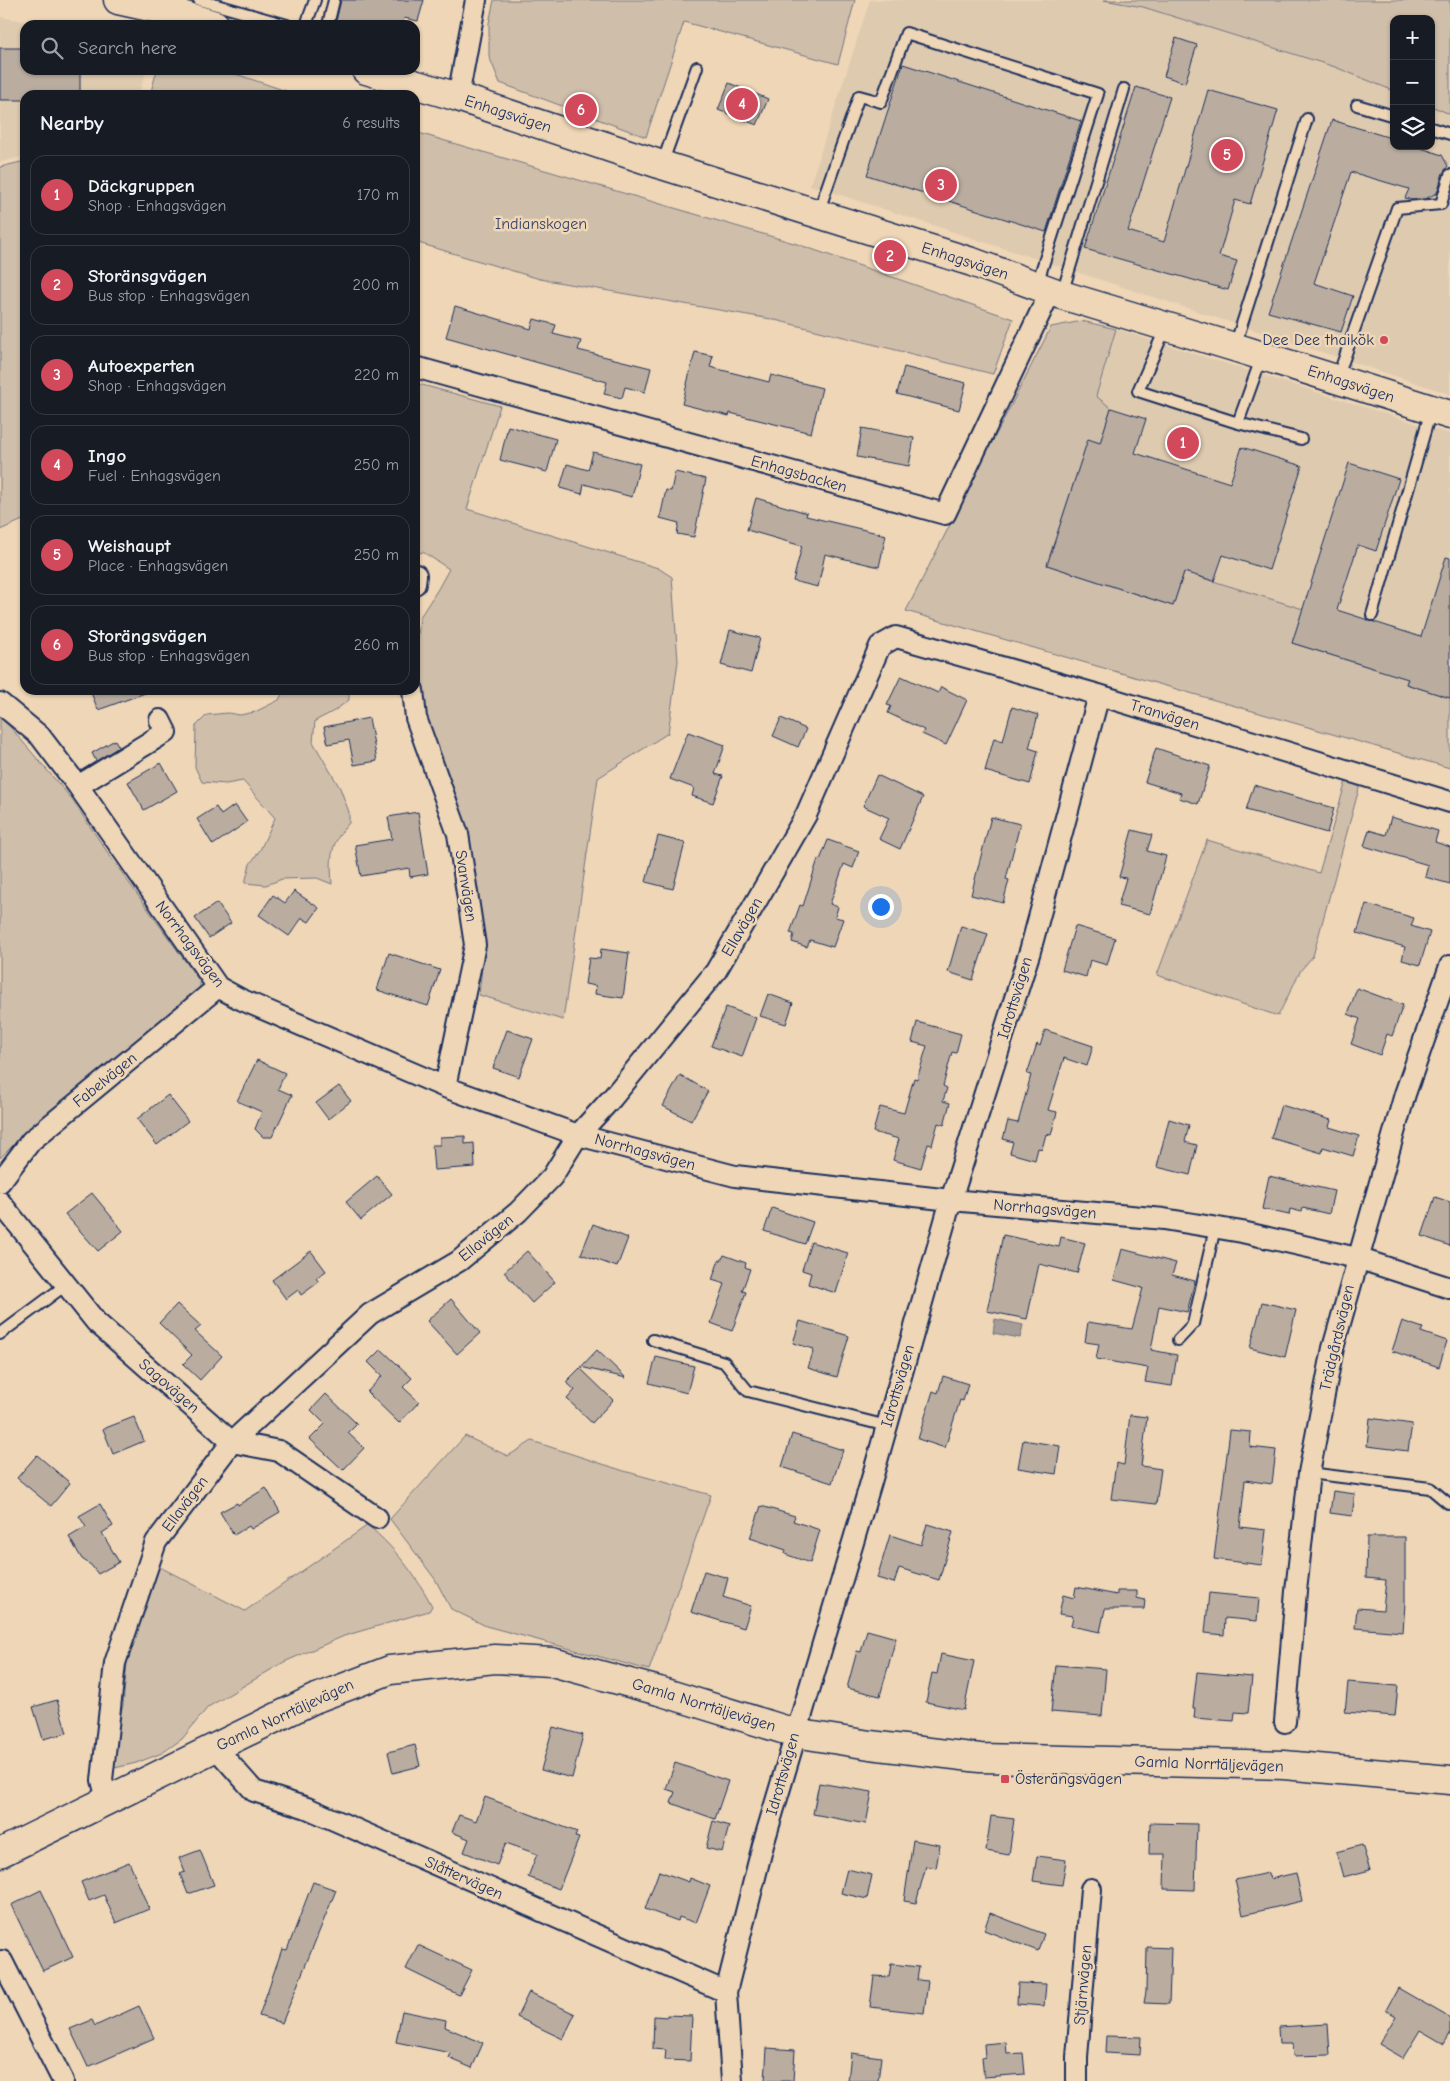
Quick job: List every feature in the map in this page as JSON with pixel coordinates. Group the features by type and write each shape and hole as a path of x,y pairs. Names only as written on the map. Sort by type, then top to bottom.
{"street":[{"path":"118,0 199,20"},
{"path":"458,97 476,0"},
{"name":"Enhagsvägen","path":"383,75 458,97 1050,290 1440,412"},
{"name":"Enhagsbacken","path":"420,368 945,514 1050,290"},
{"name":"Tranvägen","path":"880,646 896,637 1099,695 1450,802"},
{"name":"Ellavägen","path":"107,1800 102,1780 115,1663 156,1542 232,1442 370,1314 459,1260 518,1212 552,1177 578,1135 613,1097 716,971 806,815 880,646"},
{"name":"Svanvägen","path":"414,695 416,718 458,834 475,945 445,1086"},
{"name":"Idrottsvägen","path":"732,2081 726,1992 763,1845 952,1200 1030,951 1099,695"},
{"name":"Norrhagsvägen","path":"0,703 40,736 78,786 218,988 445,1086 578,1135 735,1176 952,1200 1164,1219 1242,1232 1357,1258 1450,1288"},
{"path":"78,786 166,732 160,720"},
{"name":"Trädgårdsvägen","path":"1285,1722 1296,1591 1309,1473 1333,1348 1405,1094 1450,966"},
{"name":"Fabelvägen","path":"0,1182 31,1141 218,988"},
{"name":"Sagovägen","path":"0,1202 96,1322 232,1442"},
{"path":"232,1442 279,1451 377,1518"},
{"name":"Gamla Norrtäljevägen","path":"0,1853 314,1698 390,1670 495,1659 552,1662 659,1691 795,1732 870,1745 980,1758 1284,1766 1450,1780"},
{"name":"Slåttervägen","path":"215,1747 254,1791 307,1808 726,1992"},
{"name":"Stjärnvägen","path":"1077,2081 1077,2057 1091,1889"},
{"path":"2,1961 63,2081"}],"lane":[{"path":"199,0 269,20"},
{"path":"308,20 314,0"},
{"path":"329,20 334,0"},
{"path":"818,214 859,96 881,102 906,32 1089,91 1098,94 1050,290"},
{"path":"662,165 698,66"},
{"path":"1050,290 1124,89"},
{"path":"1357,104 1390,115"},
{"path":"1234,346 1307,119"},
{"path":"1435,129 1450,134"},
{"path":"1337,380 1397,208 1441,204 1450,175"},
{"path":"1166,326 1138,391 1238,423 1301,439"},
{"path":"1238,423 1263,356"},
{"path":"1372,615 1440,412"},
{"path":"1178,1340 1193,1324 1215,1228"},
{"path":"0,1334 66,1284"},
{"path":"653,1340 724,1362 748,1391 887,1426"},
{"path":"1309,1473 1430,1488 1448,1503"}],"shaded area":[{"path":"870,0 1103,0 1143,7 1335,67 1390,89 1390,150 1435,150 1435,108 1450,114 1450,394 810,185"},
{"path":"0,17 20,20 20,75 145,75 140,90 20,90 20,157 0,162"},
{"path":"1116,329 1450,434 1450,698 1406,684 1393,628 1380,670 1292,643 1302,609 1185,572 1173,606 1047,565 1111,408 1096,397"},
{"path":"995,1319 1023,1325 1020,1338 993,1333"}],"green space":[{"path":"494,0 855,0 838,64 684,22 646,137 500,83 489,56 489,23"},
{"path":"1103,0 1450,0 1450,114 1435,108 1435,15 1390,15 1390,89 1335,67 1143,7"},
{"path":"156,75 239,75 283,90 151,90"},
{"name":"Indianskogen","path":"420,133 797,244 1013,319 993,374 771,319 540,279 420,243"},
{"path":"20,162 20,521 0,530 0,167"},
{"path":"1082,321 1116,329 1096,396 1111,408 1100,443 1088,440 1047,565 1173,606 1184,572 1303,609 1292,643 1379,670 1393,628 1421,638 1406,684 1450,698 1450,768 906,611 1051,327"},
{"path":"420,384 500,406 467,509 658,568 672,577 678,661 668,733 598,778 563,1020 479,995 482,967 481,912 455,805 429,736 420,691 420,617 449,569 423,552 420,553"},
{"path":"282,695 349,695 349,700 315,721 313,742 340,788 349,812 349,823 338,838 331,858 332,884 317,878 282,879 266,885 245,883 250,864 260,850 275,818 243,781 226,784 202,782 195,767 196,726 207,715 228,713 240,715 255,712 279,700"},
{"path":"0,718 11,728 70,797 200,982 200,991 27,1132 0,1158"},
{"path":"1346,781 1360,785 1313,956 1301,970 1278,1016 1157,975 1207,840 1319,873"},
{"path":"465,1436 508,1456 532,1441 624,1471 711,1495 649,1670 486,1626 451,1609 435,1579 390,1519"},
{"path":"368,1525 396,1552 411,1572 432,1606 429,1611 344,1636 284,1662 208,1707 182,1739 162,1753 136,1763 115,1768 113,1761 115,1735 123,1705 128,1652 156,1565 245,1611"}],"building":[{"path":"341,0 424,0 418,20 404,18 403,20 336,20"},
{"path":"1176,38 1197,45 1185,83 1164,76"},
{"path":"0,48 20,48 20,75 80,75 80,90 20,90 20,100 0,100"},
{"path":"903,64 1081,121 1046,232 867,175"},
{"path":"729,83 768,99 757,125 718,110"},
{"path":"1136,87 1170,97 1128,231 1164,242 1208,90 1278,110 1250,204 1235,200 1219,256 1237,261 1228,290 1085,249"},
{"path":"1332,120 1390,138 1390,150 1427,150 1442,155 1448,166 1443,173 1437,193 1425,199 1412,200 1405,198 1409,189 1351,172 1314,283 1353,296 1341,332 1268,312"},
{"path":"455,306 531,329 534,319 556,325 553,334 581,341 578,350 651,368 645,392 625,387 622,398 604,394 607,382 446,337"},
{"path":"695,352 713,356 710,367 769,382 771,375 822,388 811,433 730,413 729,416 682,404"},
{"path":"904,367 966,383 959,410 897,394"},
{"path":"1111,408 1146,419 1135,453 1230,483 1242,447 1302,466 1269,570 1223,555 1214,581 1184,572 1173,606 1047,565 1088,439 1100,443"},
{"path":"508,426 556,439 547,472 500,460"},
{"path":"862,428 914,438 909,466 857,457"},
{"path":"593,452 640,464 632,497 584,484 582,494 560,488 567,464 588,470"},
{"path":"1349,463 1399,479 1376,551 1358,545 1337,610 1421,637 1446,557 1450,558 1450,698 1406,684 1408,679 1292,643"},
{"path":"675,472 706,479 694,537 677,534 679,523 660,518 666,490 671,491"},
{"path":"756,498 807,513 806,516 886,535 879,567 825,554 818,587 793,581 802,546 747,530"},
{"path":"730,630 760,638 751,673 721,665"},
{"path":"901,676 938,693 941,687 967,700 946,745 922,734 924,730 888,713 891,706 887,705"},
{"path":"92,695 140,695 98,710"},
{"path":"1012,707 1038,715 1029,748 1038,751 1030,784 985,771 994,738 1003,741"},
{"path":"369,718 377,761 354,765 349,740 328,744 324,727"},
{"path":"781,718 806,729 798,747 773,736"},
{"path":"688,732 725,745 715,774 723,776 713,803 692,796 694,788 670,779"},
{"path":"115,740 119,747 96,761 92,753"},
{"path":"1156,748 1210,766 1198,804 1179,798 1181,793 1145,782"},
{"path":"161,763 177,791 144,810 128,782"},
{"path":"877,775 923,797 900,849 879,839 889,818 863,806"},
{"path":"1254,785 1334,808 1327,833 1246,810"},
{"path":"235,805 247,822 213,845 197,819 216,807 221,815"},
{"path":"418,812 428,874 410,877 409,868 361,876 355,845 392,839 388,817"},
{"path":"991,817 1020,824 1006,879 1009,880 1003,903 971,895"},
{"path":"1391,817 1438,831 1435,842 1450,847 1450,884 1425,877 1428,865 1364,846 1369,830 1386,835"},
{"path":"1132,830 1152,835 1147,851 1166,856 1150,914 1118,906 1126,878 1119,877"},
{"path":"658,836 685,843 673,889 646,882"},
{"path":"828,840 859,851 853,868 844,864 830,904 838,907 835,917 843,919 833,947 810,940 807,947 792,942 794,934 790,933 800,905 803,906 818,859 820,860"},
{"path":"294,891 319,908 309,922 302,918 289,936 259,915 273,895 285,903"},
{"path":"217,903 231,923 209,938 195,918"},
{"path":"1366,904 1414,918 1411,926 1430,932 1420,965 1402,960 1405,947 1357,933"},
{"path":"961,926 988,934 973,980 948,972"},
{"path":"1075,926 1115,938 1107,965 1090,960 1086,977 1062,970"},
{"path":"601,949 629,953 623,998 595,994 596,986 585,984 589,958 600,959"},
{"path":"389,953 440,970 428,1006 377,990"},
{"path":"1357,988 1403,1005 1392,1036 1387,1034 1380,1055 1351,1044 1360,1019 1348,1014"},
{"path":"768,994 793,1003 786,1024 760,1016"},
{"path":"726,1007 756,1018 742,1057 711,1046"},
{"path":"917,1022 961,1034 956,1053 952,1052 943,1086 947,1088 943,1101 950,1103 944,1125 938,1123 932,1145 928,1144 921,1168 893,1160 899,1139 873,1132 880,1107 904,1113 914,1078 917,1079 927,1046 912,1042"},
{"path":"507,1030 533,1039 519,1077 493,1068"},
{"path":"1045,1030 1093,1046 1087,1066 1064,1058 1048,1110 1057,1112 1051,1135 1046,1134 1042,1149 1038,1148 1035,1160 1010,1153 1013,1142 1003,1139 1008,1121 1018,1123 1031,1075 1027,1074 1037,1044 1040,1046"},
{"path":"257,1060 285,1073 278,1089 292,1095 272,1137 263,1137 255,1129 262,1112 237,1101"},
{"path":"680,1075 708,1091 691,1121 663,1106"},
{"path":"339,1086 351,1101 328,1119 316,1103"},
{"path":"168,1095 188,1121 157,1145 137,1119"},
{"path":"1281,1105 1331,1120 1329,1127 1359,1136 1353,1156 1323,1147 1322,1153 1271,1138"},
{"path":"1169,1119 1189,1125 1185,1142 1197,1145 1190,1175 1157,1167"},
{"path":"465,1136 465,1144 474,1143 475,1167 434,1170 432,1145 440,1145 440,1137"},
{"path":"377,1176 392,1194 361,1220 346,1202"},
{"path":"1269,1176 1334,1191 1329,1214 1303,1208 1302,1212 1290,1209 1289,1215 1262,1209"},
{"path":"92,1193 123,1231 98,1251 65,1214"},
{"path":"1435,1197 1450,1202 1450,1246 1422,1236"},
{"path":"772,1208 813,1222 805,1244 764,1231"},
{"path":"593,1224 628,1238 617,1267 581,1254"},
{"path":"1003,1235 1059,1247 1061,1237 1085,1243 1077,1273 1039,1264 1027,1319 987,1311"},
{"path":"811,1242 848,1253 836,1293 808,1284 811,1273 802,1270"},
{"path":"1122,1249 1176,1263 1172,1275 1195,1281 1187,1312 1159,1306 1151,1350 1177,1355 1172,1386 1145,1382 1148,1368 1096,1359 1099,1344 1085,1342 1088,1322 1132,1329 1143,1288 1114,1280"},
{"path":"311,1251 326,1271 316,1278 319,1282 301,1295 298,1290 286,1299 272,1280"},
{"path":"527,1251 555,1282 532,1303 504,1272"},
{"path":"724,1255 746,1263 745,1267 750,1269 742,1291 746,1292 732,1331 711,1323 725,1284 712,1280 719,1260 721,1261"},
{"path":"451,1299 480,1333 457,1354 427,1321"},
{"path":"1262,1302 1296,1310 1285,1357 1250,1348"},
{"path":"177,1304 201,1326 195,1331 222,1356 200,1380 183,1364 192,1355 159,1323"},
{"path":"800,1321 849,1336 837,1377 808,1368 814,1349 793,1343"},
{"path":"1402,1321 1423,1328 1421,1332 1447,1341 1439,1367 1392,1351"},
{"path":"381,1349 412,1378 403,1387 419,1402 399,1423 367,1392 382,1376 368,1362"},
{"path":"597,1350 626,1378 581,1367"},
{"path":"656,1357 694,1366 687,1393 649,1383"},
{"path":"580,1368 613,1400 592,1423 567,1399 575,1390 566,1382"},
{"path":"943,1376 968,1384 963,1401 960,1400 945,1448 918,1439 933,1391 938,1393"},
{"path":"326,1394 357,1424 348,1433 364,1448 343,1470 310,1439 325,1424 311,1410"},
{"path":"1130,1415 1147,1417 1141,1466 1161,1469 1156,1504 1111,1499 1116,1463 1124,1465"},
{"path":"134,1417 144,1441 113,1454 103,1429"},
{"path":"1370,1418 1412,1424 1408,1451 1367,1446"},
{"path":"1230,1430 1251,1432 1250,1447 1276,1450 1272,1484 1245,1480 1240,1527 1266,1530 1262,1565 1214,1559"},
{"path":"792,1434 843,1450 832,1483 782,1467"},
{"path":"1023,1440 1060,1446 1056,1474 1018,1468"},
{"path":"37,1455 70,1483 51,1506 17,1478"},
{"path":"266,1488 280,1512 251,1529 249,1526 234,1535 220,1512 237,1503 238,1505"},
{"path":"1333,1491 1355,1494 1352,1516 1330,1513"},
{"path":"100,1504 113,1526 102,1533 119,1562 98,1574 91,1565 82,1559 69,1537 86,1527 79,1516"},
{"path":"761,1506 795,1516 793,1521 820,1530 810,1563 785,1554 786,1550 750,1538"},
{"path":"927,1524 953,1532 939,1580 899,1568 894,1583 877,1578 890,1535 921,1545"},
{"path":"1367,1537 1405,1537 1403,1632 1355,1628 1357,1608 1383,1610 1386,1580 1366,1578"},
{"path":"704,1571 728,1578 723,1597 751,1606 744,1628 691,1612"},
{"path":"1076,1587 1117,1595 1117,1591 1137,1591 1137,1598 1145,1600 1144,1609 1105,1609 1100,1632 1071,1626 1073,1616 1059,1614 1063,1595 1074,1598"},
{"path":"1209,1593 1259,1598 1257,1621 1225,1618 1224,1635 1205,1633"},
{"path":"867,1630 896,1638 880,1696 847,1688 857,1651 861,1652"},
{"path":"941,1654 974,1661 964,1710 926,1702 932,1673 937,1674"},
{"path":"1056,1665 1106,1669 1102,1716 1051,1712"},
{"path":"1197,1672 1252,1677 1248,1713 1235,1712 1234,1721 1194,1718 1195,1708 1193,1708"},
{"path":"1348,1682 1398,1686 1395,1716 1345,1712"},
{"path":"57,1700 67,1733 43,1739 33,1707"},
{"path":"553,1727 583,1735 572,1778 541,1770"},
{"path":"415,1745 420,1766 393,1773 388,1752"},
{"path":"675,1763 728,1781 715,1819 671,1803 675,1792 666,1789"},
{"path":"819,1783 872,1792 866,1824 813,1814"},
{"path":"485,1797 577,1832 575,1837 579,1838 559,1889 528,1877 537,1854 506,1843 497,1865 464,1852 469,1839 452,1832 459,1815 476,1821"},
{"path":"991,1816 1014,1819 1009,1855 986,1851"},
{"path":"713,1821 729,1826 722,1852 706,1848"},
{"path":"1150,1823 1197,1824 1195,1890 1164,1889 1165,1854 1149,1854"},
{"path":"913,1840 940,1845 936,1868 926,1866 916,1903 904,1901"},
{"path":"1362,1845 1370,1870 1343,1877 1336,1852"},
{"path":"200,1850 214,1885 188,1894 180,1874 185,1872 179,1858"},
{"path":"1037,1856 1066,1860 1062,1885 1033,1881"},
{"path":"129,1862 149,1909 116,1923 104,1895 89,1901 81,1882"},
{"path":"847,1869 872,1875 867,1899 841,1893"},
{"path":"659,1871 689,1882 690,1878 710,1886 696,1923 679,1917 678,1921 645,1909"},
{"path":"1268,1873 1270,1879 1296,1873 1302,1901 1243,1915 1235,1880"},
{"path":"313,1882 336,1890 282,2023 259,2016 282,1949 287,1950"},
{"path":"41,1890 73,1957 43,1971 11,1905"},
{"path":"990,1913 1044,1934 1038,1951 984,1930"},
{"path":"418,1945 472,1970 459,1995 406,1969"},
{"path":"1147,1947 1171,1948 1169,2004 1144,2003"},
{"path":"891,1964 919,1967 917,1980 928,1981 924,2013 870,2007 874,1976 889,1977"},
{"path":"1018,1983 1046,1984 1044,2006 1017,2004"},
{"path":"1398,1988 1450,2018 1450,2034 1444,2044 1420,2030 1403,2058 1379,2044 1396,2016 1386,2010"},
{"path":"529,1992 575,2014 563,2039 517,2017"},
{"path":"139,2006 154,2038 88,2067 70,2029 92,2020 95,2026"},
{"path":"402,2011 446,2020 445,2027 483,2043 472,2068 449,2058 451,2053 396,2042"},
{"path":"667,2015 692,2016 690,2061 665,2060 666,2050 653,2049 654,2016 667,2017"},
{"path":"1328,2024 1330,2055 1293,2056 1292,2044 1279,2044 1278,2027"},
{"path":"1106,2036 1141,2037 1140,2055 1105,2053"},
{"path":"1006,2042 1007,2054 1023,2053 1025,2074 984,2077 982,2058 985,2057 984,2044"},
{"path":"767,2048 795,2050 793,2081 765,2081"},
{"path":"851,2053 881,2057 878,2081 848,2081"}],"place":[{"name":"Ingo","path":"742,104"},
{"name":"Storängsvägen","path":"581,110"},
{"name":"Weishaupt","path":"1227,155"},
{"name":"Autoexperten","path":"941,185"},
{"name":"Storänsgvägen","path":"890,256"},
{"name":"Dee Dee thaikök","path":"1384,340"},
{"name":"Däckgruppen","path":"1183,443"},
{"name":"Österängsvägen","path":"1005,1779"}]}
